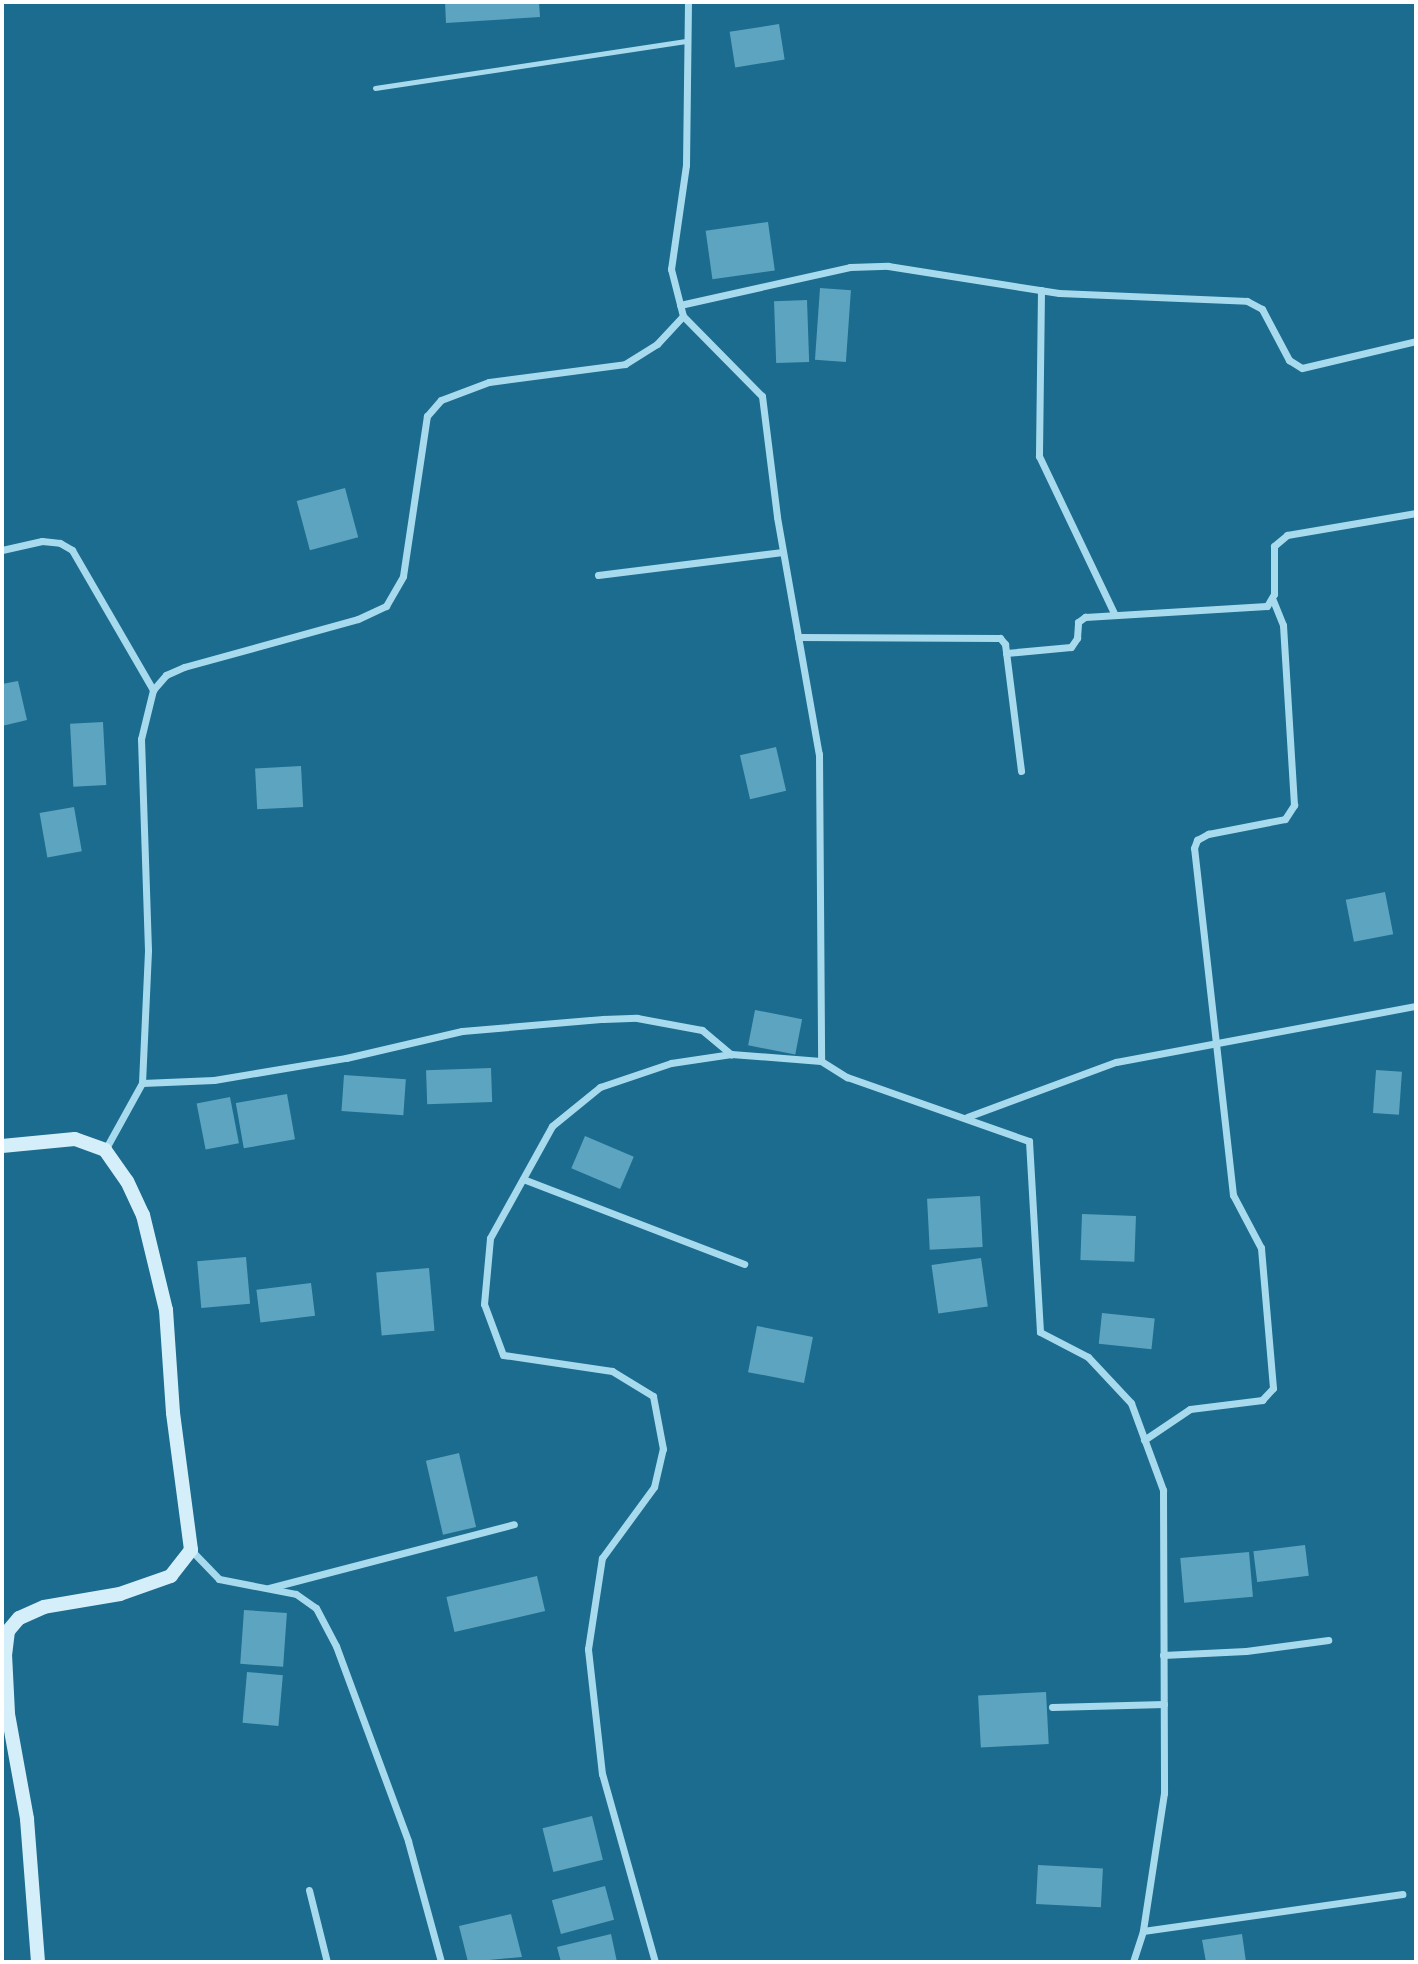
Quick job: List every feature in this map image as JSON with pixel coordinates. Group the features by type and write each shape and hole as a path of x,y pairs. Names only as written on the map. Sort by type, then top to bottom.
{"street":[{"path":"688,2 686,164 671,269 683,316 762,397 783,552 819,754 821,1061"},
{"path":"680,305 871,265 1041,290 1255,303 1289,360 1302,368 1416,341"},
{"path":"1041,290 1039,456 1115,615"},
{"path":"105,1150 142,1083 148,950 142,739 153,690 166,675 184,667 358,619 386,606 403,576 427,416 441,400 489,382 625,364 657,344 683,316"},
{"path":"1144,1440 1190,1409 1262,1400 1273,1388 1261,1248 1233,1195 1194,848 1198,839 1209,834 1285,819 1294,805 1283,625 1273,600 1274,546 1287,535 1416,513"},
{"path":"2,550 42,541 60,543 72,551 153,690"},
{"path":"598,575 783,552"},
{"path":"1006,653 1071,647 1081,618 1267,606 1273,600"},
{"path":"798,637 996,635 1005,644 1021,771"},
{"path":"966,1117 1116,1062 1416,1006"},
{"path":"142,1083 227,1078 346,1058 463,1031 603,1019 638,1018 702,1030 731,1054"},
{"path":"655,1962 602,1774 588,1649 602,1558 654,1487 663,1449 653,1396 612,1371 503,1355 484,1304 490,1238 552,1126 600,1087 671,1063 731,1054 821,1061 847,1077 1029,1141 1040,1332 1088,1357 1131,1403 1163,1490 1164,1793 1143,1931 1133,1962"},
{"path":"2,1146 75,1139 105,1150 128,1181 143,1214 166,1310 173,1413 191,1550 219,1579 308,1598 336,1646 408,1841 441,1962"},
{"path":"523,1179 744,1264"},
{"path":"265,1589 514,1524"},
{"path":"38,1962 27,1819 8,1714 8,1631 19,1618 44,1607 120,1594 171,1576 191,1550"},
{"path":"1163,1654 1247,1651 1328,1640"},
{"path":"1052,1707 1164,1704"},
{"path":"310,1890 327,1962"},
{"path":"1143,1931 1402,1894"}],"lane":[{"path":"375,88 687,41"}],"building":[{"path":"445,2 539,2 540,17 446,23"},
{"path":"779,24 785,60 735,67 730,32"},
{"path":"768,222 775,271 712,279 706,231"},
{"path":"820,288 851,290 846,362 815,360"},
{"path":"807,300 809,362 776,363 774,301"},
{"path":"345,488 358,537 310,550 297,501"},
{"path":"18,681 27,720 2,726 2,684"},
{"path":"103,722 106,785 73,787 70,724"},
{"path":"776,747 786,791 750,799 740,755"},
{"path":"301,766 303,807 257,809 255,768"},
{"path":"74,807 82,851 47,857 40,813"},
{"path":"1385,892 1393,934 1354,942 1346,900"},
{"path":"755,1010 802,1019 795,1054 748,1045"},
{"path":"491,1068 492,1102 427,1104 426,1070"},
{"path":"1376,1070 1402,1072 1399,1115 1373,1113"},
{"path":"344,1075 406,1079 403,1115 341,1111"},
{"path":"287,1094 295,1139 244,1148 236,1103"},
{"path":"230,1097 239,1143 206,1150 197,1103"},
{"path":"585,1136 634,1157 620,1189 571,1168"},
{"path":"980,1196 983,1247 930,1250 927,1199"},
{"path":"1082,1214 1136,1216 1134,1262 1080,1260"},
{"path":"246,1257 250,1304 201,1308 197,1261"},
{"path":"981,1258 988,1307 938,1313 931,1265"},
{"path":"429,1268 434,1331 382,1335 376,1273"},
{"path":"311,1283 315,1316 260,1322 256,1290"},
{"path":"1102,1313 1155,1319 1151,1349 1099,1344"},
{"path":"757,1326 813,1337 804,1383 748,1372"},
{"path":"459,1453 476,1527 443,1535 426,1461"},
{"path":"1305,1545 1309,1576 1257,1582 1253,1551"},
{"path":"1249,1552 1253,1597 1184,1603 1180,1558"},
{"path":"537,1576 545,1611 454,1632 446,1597"},
{"path":"244,1610 287,1613 283,1667 240,1664"},
{"path":"247,1672 283,1675 278,1726 243,1723"},
{"path":"1046,1692 1049,1744 981,1747 978,1696"},
{"path":"592,1816 603,1860 553,1872 543,1828"},
{"path":"1038,1865 1103,1868 1101,1907 1036,1904"},
{"path":"605,1886 614,1920 561,1934 552,1900"},
{"path":"511,1914 522,1957 468,1962 459,1926"},
{"path":"611,1934 617,1962 561,1962 557,1947"},
{"path":"1242,1934 1246,1962 1206,1962 1202,1940"}]}
